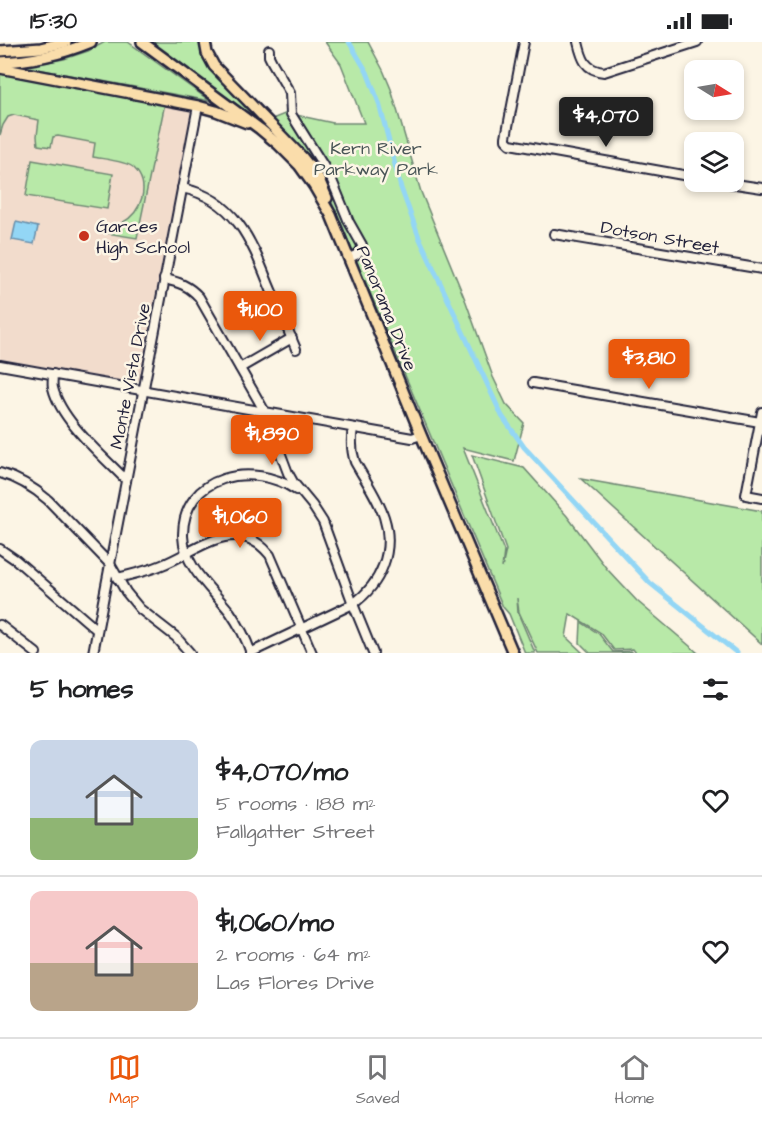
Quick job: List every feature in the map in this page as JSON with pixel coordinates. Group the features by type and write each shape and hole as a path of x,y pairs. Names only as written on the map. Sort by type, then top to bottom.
{"main road":[{"path":"0,51 41,48 66,42"},
{"path":"0,62 49,56 92,42"},
{"name":"Panorama Drive","path":"142,42 278,144 299,165 314,186 331,215 513,653"},
{"path":"205,42 207,53 214,66 303,158 318,177 348,256"},
{"path":"0,68 198,106 260,129"}],"street":[{"path":"524,42 506,137 510,144 684,175"},
{"path":"578,42 586,64 595,70 604,72 697,42"},
{"path":"268,50 272,62 290,93 291,114 331,178 349,222 362,245 361,251 348,256"},
{"name":"Monte Vista Drive","path":"93,653 198,106"},
{"path":"305,135 306,126"},
{"path":"744,185 762,188"},
{"path":"182,188 202,193 218,203 236,220 256,253 296,349"},
{"name":"Dotson Street","path":"554,234 762,269"},
{"path":"164,279 187,286 199,297 266,412 288,473 304,497"},
{"path":"240,368 292,338"},
{"path":"0,364 412,438 421,435"},
{"path":"53,374 53,388 66,414 126,480"},
{"path":"533,383 760,422"},
{"path":"242,408 251,404 254,399 253,391"},
{"path":"762,412 746,495 762,498"},
{"path":"353,428 352,455 381,508 388,538 386,557 379,576 367,592 353,604 251,653 231,613 196,570 186,553 183,538 185,520 196,497 216,481 233,476 251,475 281,481 290,486 312,505 323,522 353,604 373,653"},
{"path":"0,473 20,480 39,492 110,564 126,592 140,609 176,637 190,653"},
{"path":"117,578 151,569 215,539 230,535 246,537 265,549 274,562 312,653"},
{"path":"0,549 16,560 97,630"},
{"path":"0,625 36,653"}],"shaded area":[{"name":"Garces High School","path":"0,74 189,108 191,113 139,380 134,383 0,359"}],"green space":[{"path":"105,42 128,42 210,101 18,67 64,59 88,51"},
{"path":"151,42 200,42 210,67 256,114 253,118"},
{"name":"Kern River Parkway Park","path":"325,42 368,42 383,70 391,89 421,192 466,302 493,377 506,404 524,423 514,461 463,448 504,551 502,568 506,550 472,455 524,468 567,516 607,569 637,601 698,653 636,653 633,649 614,650 601,633 570,614 566,637 583,653 538,653 519,612 517,598 518,613 535,653 525,653 509,614 503,607 322,179 313,164 272,119 287,113 333,123 364,123 341,64"},
{"path":"0,74 165,103 137,238 106,233 108,225 122,223 135,212 139,205 142,198 142,182 134,168 121,162 93,157 95,143 58,136 53,137 51,147 38,145 39,120 14,115 8,117 0,135"},
{"path":"32,160 113,174 107,209 26,196"},
{"path":"581,479 762,511 762,644"},
{"path":"581,622 599,634 613,652 631,651 633,653 590,653 580,643"}],"water":[{"path":"16,222 38,227 34,244 12,240"}],"waterway":[{"path":"349,42 367,72 379,103 401,188 419,237 502,416 524,447 650,583 737,653"}],"place":[{"name":"Garces High School","path":"84,236"}]}
